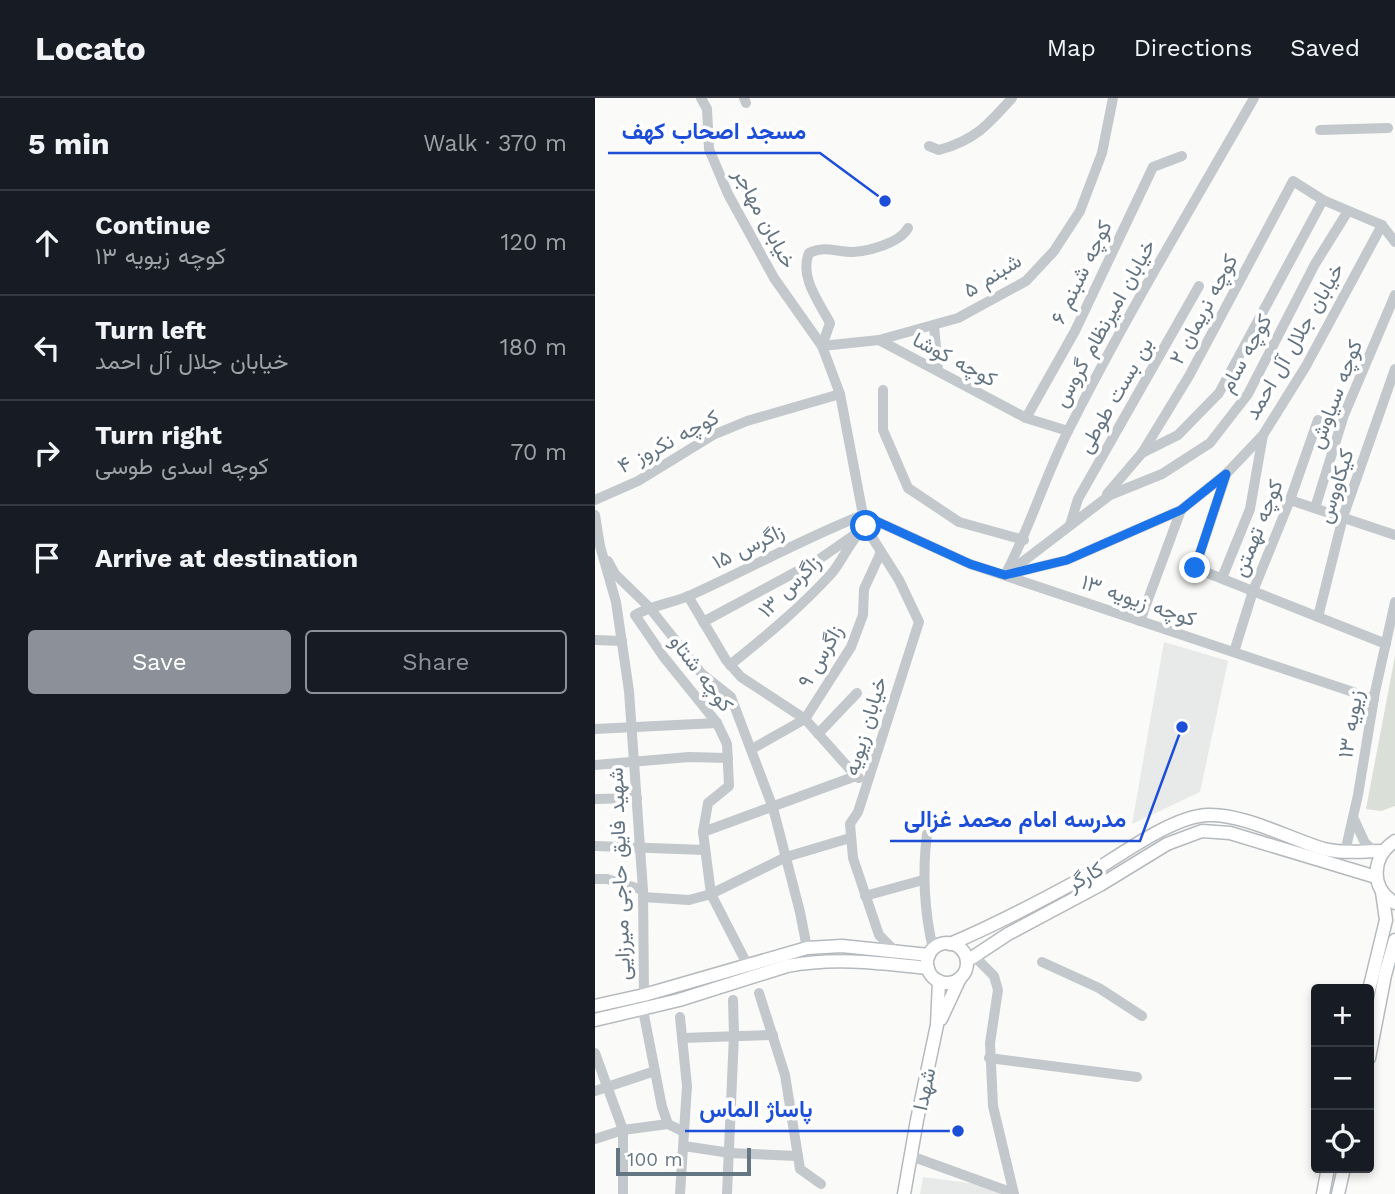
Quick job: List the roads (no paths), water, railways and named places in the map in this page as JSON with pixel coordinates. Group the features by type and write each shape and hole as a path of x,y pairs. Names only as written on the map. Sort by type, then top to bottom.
{"main road":[{"name":"کارگر","path":"950,944 992,927 1081,879 1147,838 1191,817 1229,816 1327,850 1345,852 1388,844"},
{"name":"کارگر","path":"970,958 1167,844 1202,831 1230,833 1376,877"},
{"path":"1370,984 1386,920 1382,892 1376,877 1377,863 1388,844"},
{"path":"1382,892 1395,903"},
{"path":"1371,1047 1395,940"},
{"path":"595,1020 643,1010 787,967 811,962 930,957 941,945 950,944 970,958 937,1025"},
{"path":"595,1005 644,995 807,948 842,946 930,957"},
{"path":"930,957 932,976 939,981 948,983 960,978"},
{"path":"937,1025 939,981"},
{"path":"643,1010 644,995"},
{"name":"شهدا","path":"904,1194 937,1025"},
{"path":"1323,1194 1327,1173"},
{"path":"1338,1194 1343,1173"}],"street":[{"name":"خیابان مهاجر","path":"701,98 707,109 709,149 728,194 774,278 822,346"},
{"path":"929,146 939,150 961,144 994,120 1012,98"},
{"name":"شبنم ۵","path":"879,340 958,318 1026,281 1054,251 1080,211 1102,153 1113,98"},
{"name":"خیابان امیرنظام گروس","path":"1005,575 1024,540 1068,431 1151,275 1254,98"},
{"path":"1320,130 1388,128"},
{"name":"کوچه شبنم ۶","path":"1026,418 1075,331 1153,167 1182,156"},
{"name":"کوچه نریمان ۲","path":"1142,453 1189,376 1293,181 1322,200"},
{"path":"1100,503 1142,453 1178,435 1219,393 1322,200 1382,225 1395,242"},
{"name":"کوچه سام","path":"1005,575 1110,495 1162,474 1210,443 1248,394 1315,264 1348,211"},
{"name":"خیابان جلال آل احمد","path":"1005,575 1067,560 1181,510 1226,474 1263,435 1306,366 1382,225"},
{"path":"863,515 839,394 822,346 830,323 808,282 804,263 809,253 818,248 852,252 872,248 893,240 908,228"},
{"name":"بن بست طوطی","path":"1070,525 1078,499 1199,286"},
{"name":"کوچه سیاوش","path":"1315,508 1344,415 1395,295"},
{"path":"934,325 938,371"},
{"name":"کوچه کوشا","path":"822,346 879,340 1026,418 1068,431"},
{"name":"کیکاووس","path":"1318,617 1343,517 1395,369"},
{"path":"883,390 883,430 908,488 959,522 1024,540"},
{"name":"کوچه نکروز ۴","path":"595,500 638,481 713,435 747,421 839,394"},
{"name":"کوچه تهمتن","path":"1234,652 1253,591 1290,500 1318,420"},
{"path":"1222,578 1250,509 1263,435"},
{"path":"1226,474 1195,568 1385,644"},
{"path":"1290,500 1395,535"},
{"path":"1140,621 1181,510"},
{"path":"595,515 597,546 615,574 649,607 702,674 731,697 773,808 807,948"},
{"name":"خیابان زیویه","path":"863,515 862,529 899,580 919,622 858,812 850,824 853,858 865,896 879,935 895,951"},
{"name":"کوچه زیویه ۱۳","path":"863,515 970,564 1374,699"},
{"name":"زاگرس ۱۵","path":"649,607 688,596 820,531 863,515"},
{"path":"703,622 818,560 862,529"},
{"name":"زاگرس ۱۳","path":"730,665 792,615 834,570 862,529"},
{"name":"شهید فایق حاجی میرزایی","path":"597,546 616,602 632,727 643,894 644,995"},
{"name":"زاگرس ۹","path":"752,749 804,719 851,647 863,615 864,589 881,552"},
{"path":"688,596 730,665 741,677 804,719 856,776 867,783"},
{"name":"زیویه ۱۳","path":"1345,852 1395,602"},
{"name":"کوچه شتاو","path":"649,607 635,615 663,656 717,723 727,744 729,786 708,803 703,832 711,894 747,964"},
{"path":"595,640 622,641"},
{"path":"818,734 857,693"},
{"path":"595,729 717,723"},
{"path":"595,765 689,757 728,758"},
{"path":"703,832 856,776"},
{"path":"595,799 637,798"},
{"path":"1354,817 1365,843 1388,844"},
{"path":"927,834 923,880 930,957"},
{"path":"595,879 607,879 643,894 689,900 711,894 786,858 850,838"},
{"path":"595,846 705,850"},
{"path":"865,896 923,880"},
{"path":"970,958 997,982 989,1058 993,1106 1014,1194"},
{"path":"1042,962 1099,988 1142,1016"},
{"path":"759,993 785,1075 800,1170 821,1184"},
{"path":"727,1194 733,1000"},
{"path":"643,1010 668,1124"},
{"path":"680,1017 687,1086 680,1194"},
{"path":"682,1038 773,1035"},
{"path":"595,1053 623,1130 623,1194"},
{"path":"989,1058 1137,1077"},
{"path":"595,1091 655,1071"},
{"path":"595,1139 623,1130 668,1124 684,1132"},
{"path":"684,1146 730,1153 798,1156"},
{"path":"911,1156 1014,1194"}],"place":[{"name":"مسجد اصحاب کهف","path":"885,201"},
{"name":"مدرسه امام محمد غزالی","path":"1182,727"},
{"name":"پاساژ الماس","path":"958,1131"}]}
